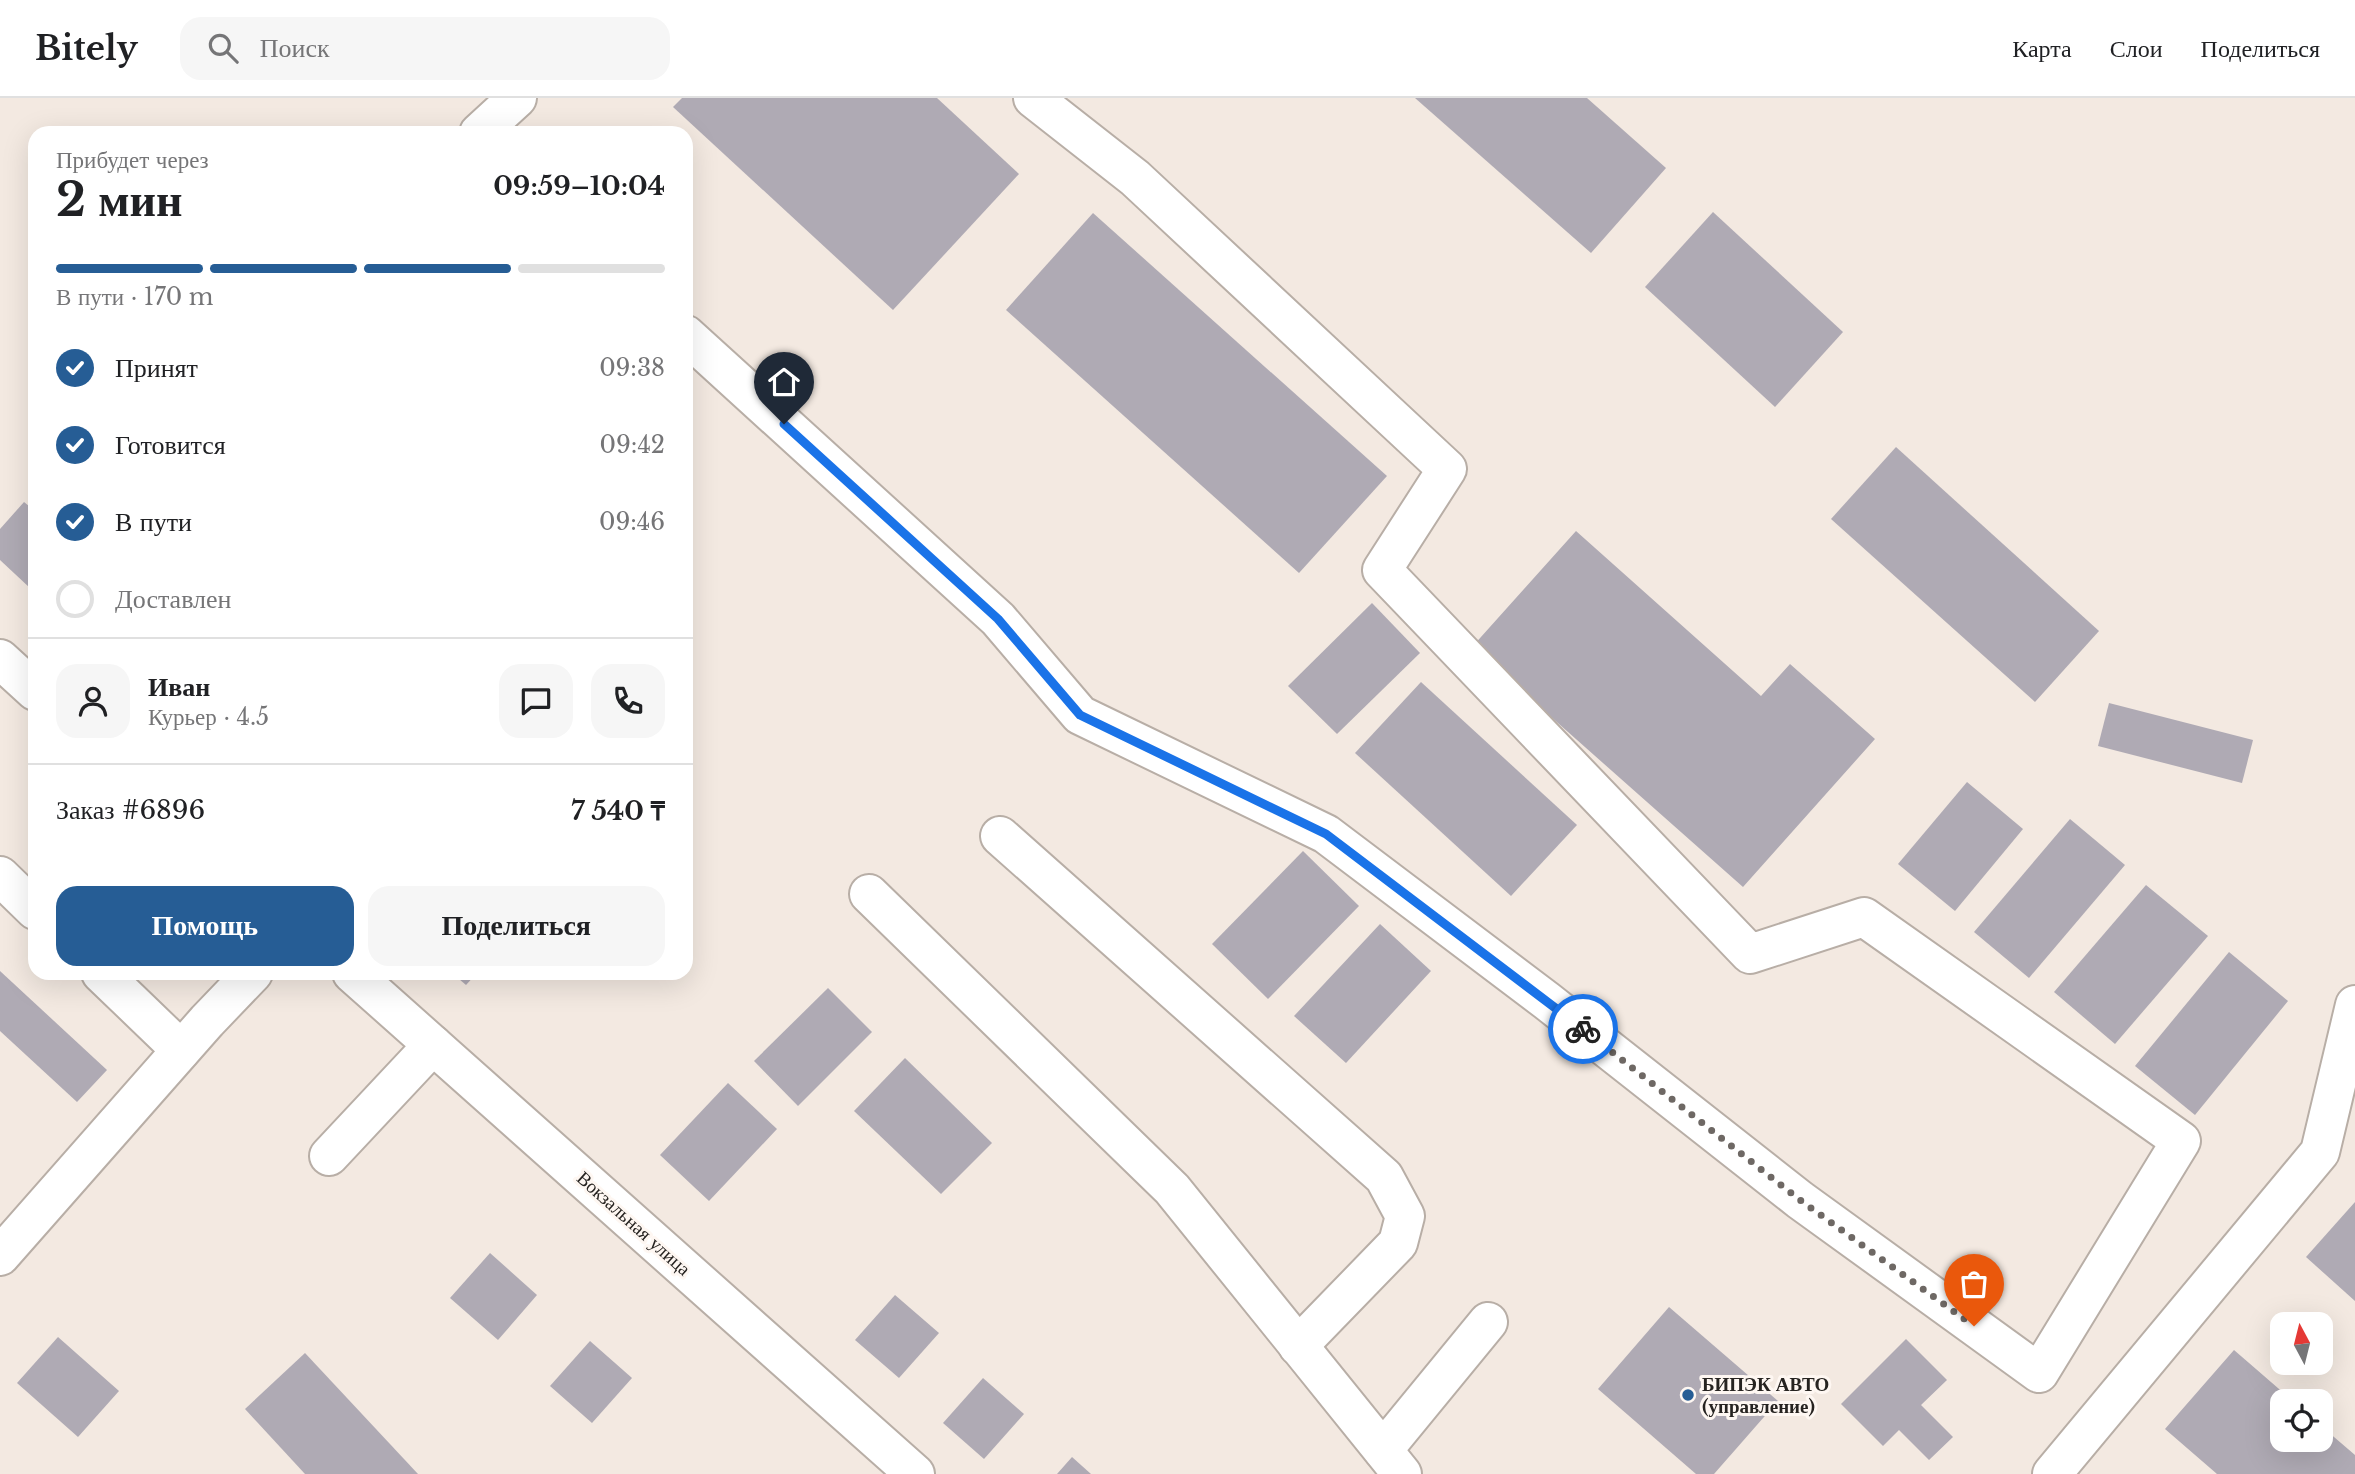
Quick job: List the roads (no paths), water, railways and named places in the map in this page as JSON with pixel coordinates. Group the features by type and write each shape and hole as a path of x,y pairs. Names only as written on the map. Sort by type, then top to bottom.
{"street":[{"path":"487,126 517,98"},
{"path":"693,341 998,619 1080,715 1326,834 1547,1001 1800,1200 2039,1373 2181,1141 1864,917 1750,954 1382,570 1447,470 1135,178 1033,98"},
{"path":"0,659 28,685"},
{"path":"1000,836 1384,1177 1405,1216 1398,1243 1298,1346"},
{"path":"0,876 28,903"},
{"path":"869,894 1172,1189 1392,1462 1488,1322"},
{"path":"108,980 181,1050"},
{"path":"0,1256 181,1050 246,980"},
{"name":"Вокзальная улица","path":"360,980 915,1474"},
{"path":"2052,1474 2320,1152 2355,1005"},
{"path":"329,1156 433,1045"}],"place":[{"name":"БИПЭК АВТО (управление)","path":"1688,1395"}]}
